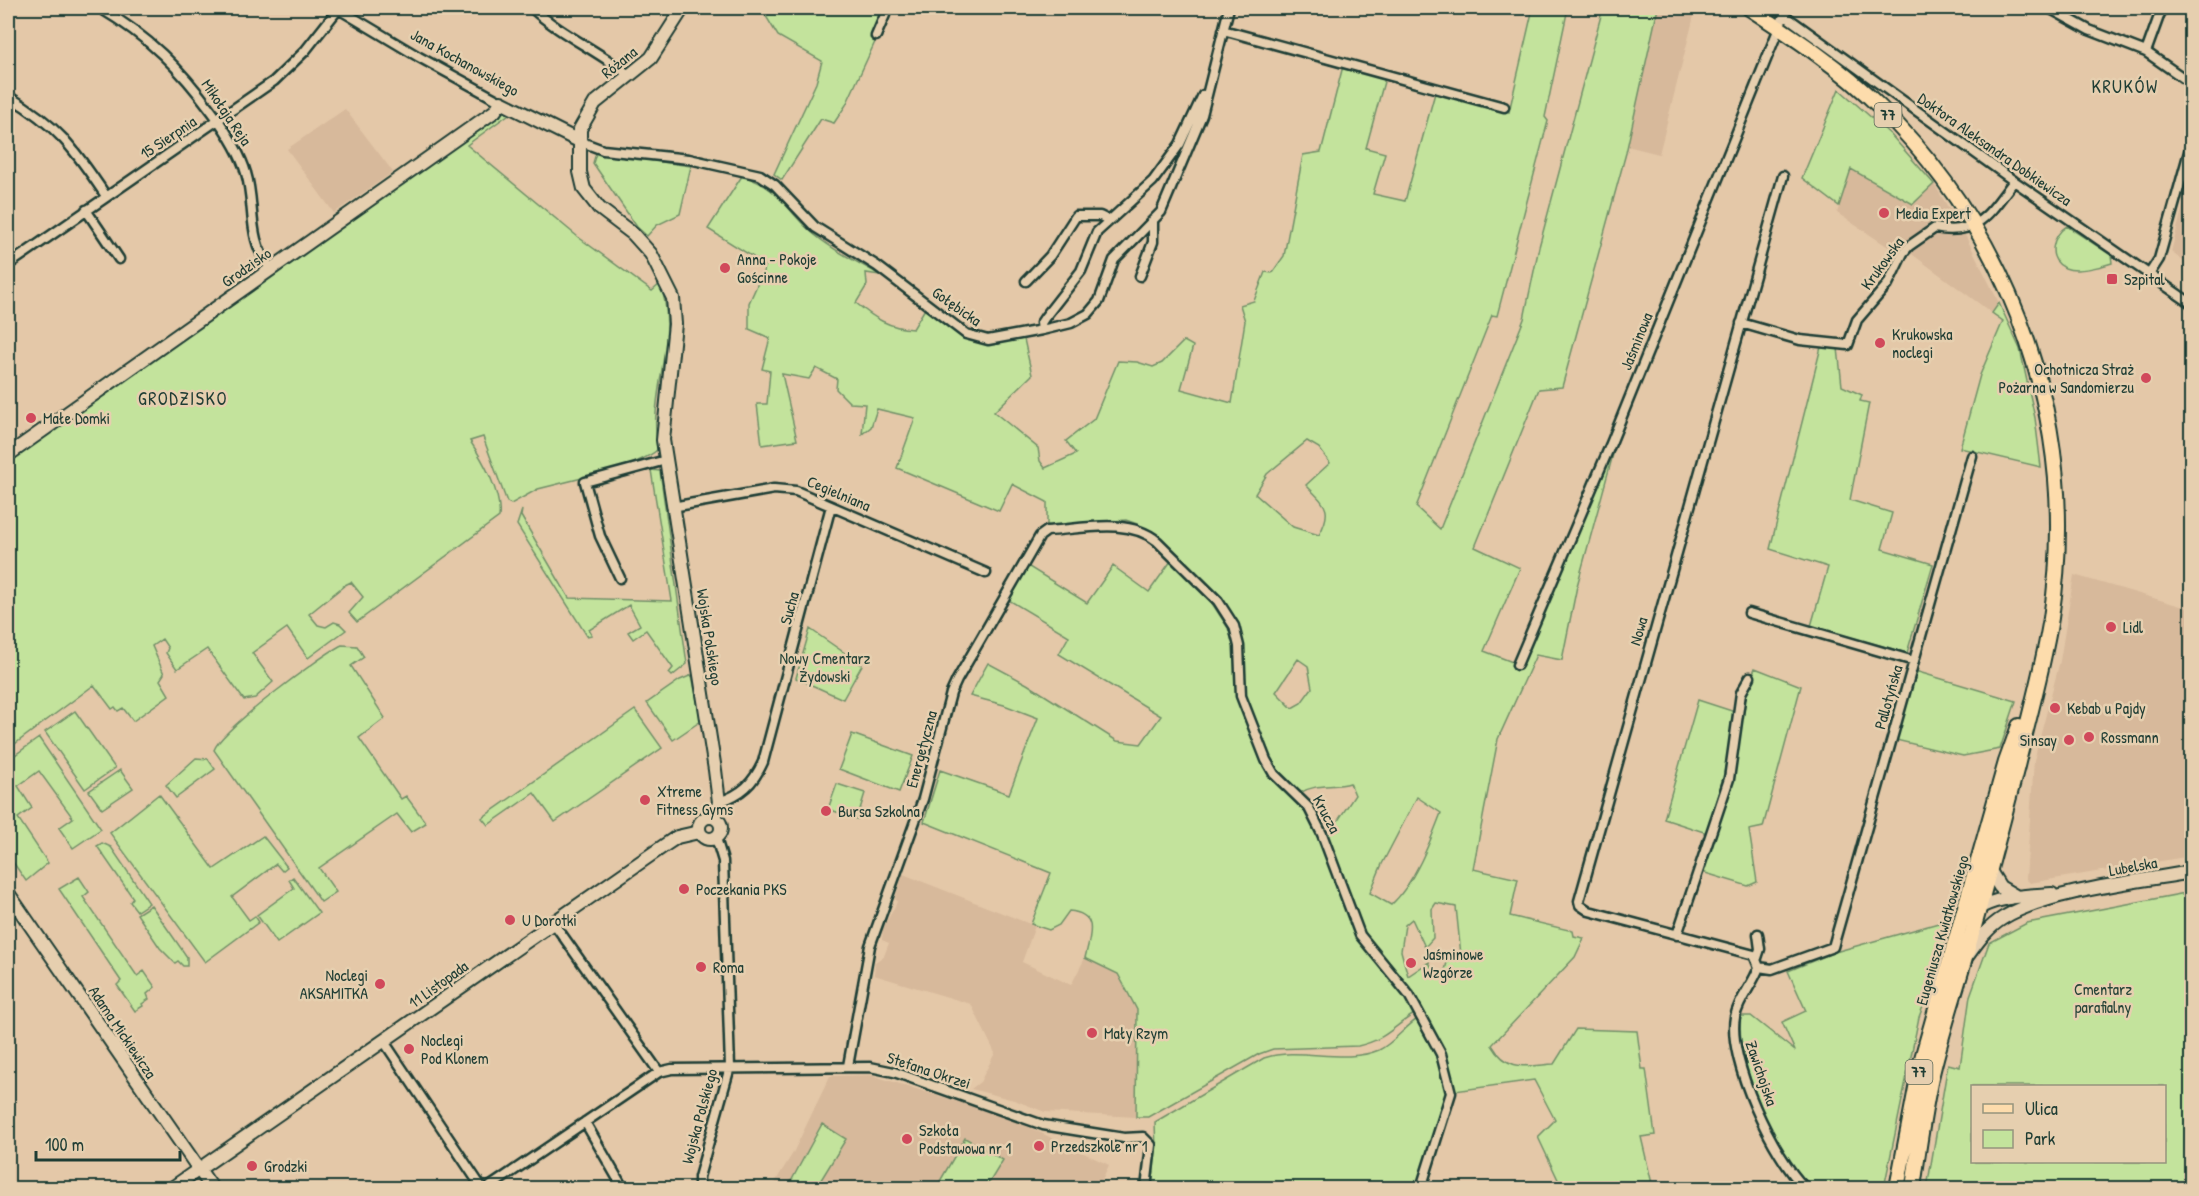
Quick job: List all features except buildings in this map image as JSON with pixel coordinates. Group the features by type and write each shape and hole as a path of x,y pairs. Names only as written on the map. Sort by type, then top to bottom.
{"main road":[{"name":"Eugeniusza Kwiatkowskiego","path":"1749,8 1783,16 1885,112 1928,158 1974,225 2002,274 2025,330 2040,380 2052,438 2058,490 2057,566 2049,630 1990,871 1930,1082 1913,1188"},
{"name":"Eugeniusza Kwiatkowskiego","path":"1898,1188 1916,1084 2006,762 2036,686"}],"street":[{"name":"Mikołaja Reja","path":"100,8 164,53 191,84 218,121 243,163 247,176 253,225 262,255 271,269"},
{"name":"15 Sierpnia","path":"8,265 274,81 305,51 338,8"},
{"name":"Jana Kochanowskiego","path":"338,8 419,57 579,141"},
{"path":"532,8 550,22 609,58 630,76"},
{"name":"Różana","path":"579,141 583,121 595,103 651,58 683,8"},
{"path":"876,36 888,8"},
{"name":"Gołębicka","path":"579,141 603,150 689,159 760,176 775,185 815,227 877,266 966,334 988,340 1042,330 1071,323 1088,314 1099,301 1114,260 1161,212 1202,115 1229,8"},
{"path":"2049,8 2089,30 2146,52 2192,84"},
{"path":"2146,52 2162,8"},
{"name":"Doktora Aleksandra Dobkiewicza","path":"1783,16 2014,181 2192,304"},
{"name":"Jaśminowa","path":"1517,665 1612,441 1783,16"},
{"path":"1223,30 1504,107"},
{"path":"1042,330 1041,324 1045,317 1081,271 1097,232 1153,181 1180,144 1211,78"},
{"path":"8,96 53,126 78,153 106,196"},
{"name":"Grodzisko","path":"8,455 495,111 501,102"},
{"name":"Wojska Polskiego","path":"579,141 580,172 588,195 641,242 657,262 673,298 675,324 663,426 672,507 719,802 715,818"},
{"path":"2150,273 2158,259 2192,141"},
{"name":"Nowa","path":"1758,962 1743,951 1589,911 1580,905 1579,901 1783,176"},
{"path":"1974,225 1991,212 2014,181"},
{"path":"86,210 119,259"},
{"path":"1026,281 1050,256 1076,216 1100,216 1108,220"},
{"path":"1140,276 1153,242 1153,220"},
{"name":"Krukowska","path":"1741,323 1800,340 1848,345 1857,320 1893,277 1909,246 1935,228 1953,232 1974,225"},
{"name":"Pallotyńska","path":"1758,962 1772,969 1833,947 1972,456"},
{"path":"620,578 600,536 585,482 666,460"},
{"name":"Cegielniana","path":"672,507 785,489 831,506 986,573"},
{"name":"Sucha","path":"719,802 739,795 754,780 763,762 831,506"},
{"name":"Krucza","path":"1086,529 1122,526 1149,534 1210,592 1234,626 1239,646 1241,696 1266,760 1274,774 1300,796 1309,808 1322,834 1360,935 1409,995 1447,1071 1451,1093 1421,1188"},
{"name":"Energetyczna","path":"848,1066 870,946 923,799 951,693 1040,536 1047,531 1086,529"},
{"path":"1749,613 1914,660"},
{"path":"1677,934 1729,778 1740,699 1750,677"},
{"path":"704,818 715,818 722,827 716,838 706,839 699,832 699,826 704,818"},
{"name":"11 Listopada","path":"172,1188 665,845 677,837 699,832"},
{"name":"Wojska Polskiego","path":"699,1188 699,1177 730,1067 723,861 716,838"},
{"path":"1990,871 2000,887 2018,903"},
{"name":"Lubelska","path":"1963,918 1980,907 2018,903 2192,872"},
{"path":"1972,887 1980,907"},
{"name":"Adama Mickiewicza","path":"8,893 212,1188"},
{"name":"Lubelska","path":"1964,961 1987,931 2018,903"},
{"path":"488,1188 660,1072 553,922"},
{"path":"1758,934 1760,949 1758,962"},
{"name":"Zawichojska","path":"1758,962 1737,1008 1733,1027 1734,1044 1752,1096 1777,1154 1805,1188"},
{"path":"385,1042 482,1188"},
{"name":"Stefana Okrzei","path":"660,1072 672,1069 730,1067 848,1066 894,1071 1043,1125 1148,1139 1150,1145 1146,1188"},
{"path":"585,1122 623,1188"}],"shaded area":[{"path":"1658,8 1696,8 1659,154 1627,146"},
{"path":"345,109 393,172 334,213 287,149"},
{"path":"1850,168 1912,204 1934,184 1966,237 1999,303 1992,313 1909,252 1896,252 1837,213"},
{"path":"2191,175 2191,267 2171,252"},
{"path":"2074,575 2191,609 2191,856 2030,883 2026,879 2034,760 2060,661"},
{"path":"903,874 1035,926 1022,962 1071,985 1085,958 1118,974 1137,1010 1136,1117 1045,1112 1014,1100 971,1089 980,1082 995,1053 971,1004 874,975 875,962 884,956 889,943 882,940 883,927 895,907 897,901 895,899"},
{"name":"Szkoła Podstawowa nr 1","path":"871,1075 1022,1124 1109,1165 1098,1188 786,1188 775,1182 793,1153 830,1076"}],"green space":[{"path":"761,8 883,8 870,38 875,42 846,105 834,123 821,119 782,180 774,174 816,83 822,61 778,36"},
{"path":"1533,8 1568,8 1545,117 1548,121 1497,316 1492,315 1416,507 1440,529 1524,319 1539,247 1603,8 1658,8 1626,153 1562,387 1539,389 1475,547 1520,568 1484,651 1515,663 1605,447 1614,451 1577,586 1562,660 1536,655 1498,739 1473,869 1518,879 1510,916 1573,931 1574,936 1584,938 1575,957 1492,1045 1504,1060 1511,1063 1526,1066 1554,1064 1576,1029 1637,1031 1642,1069 1646,1069 1655,1135 1641,1137 1653,1188 1562,1188 1538,1137 1555,1120 1534,1080 1455,1091 1438,1046 1417,1002 1395,970 1365,937 1349,901 1327,837 1355,795 1350,783 1312,788 1300,793 1276,772 1244,697 1242,638 1236,620 1212,589 1162,540 1137,524 1126,520 1047,526 1047,502 1012,484 999,511 897,468 915,418 877,409 871,427 862,434 865,404 850,403 836,389 837,379 816,368 809,379 782,374 797,440 762,445 757,404 767,404 770,371 762,369 770,338 749,329 749,303 766,265 708,229 742,176 754,180 780,198 809,230 826,243 880,275 866,273 867,285 856,303 876,318 896,327 913,329 926,307 961,335 970,339 990,342 1024,339 1032,375 994,412 1038,448 1040,461 1045,468 1076,454 1066,441 1094,419 1118,361 1137,362 1153,367 1162,363 1184,341 1193,346 1181,389 1232,403 1245,321 1240,305 1254,301 1265,272 1272,273 1284,256 1303,155 1321,152 1343,66 1385,78 1366,148 1385,153 1373,194 1405,201 1435,93 1509,112","holes":["1307,441 1319,448 1330,463 1306,485 1325,507 1326,518 1319,535 1293,527 1255,494 1267,474","1298,659 1308,666 1312,688 1301,703 1292,708 1276,692","1417,797 1441,813 1414,874 1391,905 1370,893 1382,864","1436,903 1456,907 1461,955 1447,962 1444,975 1436,977 1429,962 1408,976 1401,951 1405,925 1412,919 1425,947 1433,938 1432,909"]},
{"path":"1839,89 1891,135 1934,184 1913,204 1851,169 1839,206 1802,178"},
{"path":"503,110 509,114 467,145 578,237 652,291 660,284 665,300 667,332 656,413 657,450 626,467 538,489 511,504 507,502 483,437 470,441 486,467 495,488 499,517 357,622 349,613 363,597 351,582 345,585 309,614 318,625 326,627 334,622 346,630 308,658 287,628 252,653 273,682 255,698 244,700 207,649 177,669 166,653 168,648 162,639 152,646 164,674 160,680 169,695 133,721 123,708 118,711 115,707 112,709 94,685 8,749 8,462"},
{"path":"596,153 691,166 680,214 657,225 647,236 637,227 593,163"},
{"path":"2067,226 2111,255 2112,263 2082,270 2065,268 2059,264 2055,259 2053,247 2058,235"},
{"path":"1999,303 2020,349 2035,418 2041,467 1960,448 1980,375 2003,321 1992,313"},
{"path":"1821,347 1838,348 1842,386 1862,395 1860,401 1869,403 1850,500 1892,513 1882,549 1933,564 1907,653 1811,626 1828,567 1770,549"},
{"path":"651,470 660,471 687,664 672,676 669,673 673,668 646,630 633,639 628,632 640,625 629,605 589,630 592,635 587,636 517,525 522,510 521,516 569,598 672,601"},
{"path":"1171,561 1206,594 1228,628 1234,648 1235,682 1239,700 1258,748 1312,816 1355,932 1407,997 1414,1014 1382,1037 1358,1046 1273,1049 1259,1054 1148,1117 1136,1117 1137,1010 1118,974 1085,958 1091,927 1089,921 1079,913 1069,911 1059,925 1049,930 1031,924 1051,873 924,822 940,770 1009,794 1038,718 1004,705 970,696 988,663 1027,684 1117,741 1141,744 1161,716 1059,654 1069,636 1007,599 1026,565 1087,603 1113,566 1149,592"},
{"name":"Nowy Cmentarz Żydowski","path":"810,629 862,665 843,699 796,678"},
{"path":"342,645 357,646 364,657 351,666 385,718 359,738 401,799 406,796 426,823 411,832 397,814 319,868 336,892 321,902 214,750 221,740 252,711 294,677"},
{"path":"1755,668 1801,686 1763,827 1749,830 1757,882 1748,886 1702,872 1732,782 1744,696"},
{"path":"1915,671 2016,701 2000,749 1963,756 1896,740"},
{"path":"692,675 701,721 673,740 647,703 680,680"},
{"path":"1698,700 1735,712 1724,774 1707,833 1664,819"},
{"path":"635,710 662,748 555,822 534,793 488,825 482,818"},
{"path":"75,711 115,768 85,789 45,732"},
{"path":"852,734 913,756 899,792 839,769"},
{"path":"39,738 101,829 73,848 59,828 73,818 39,771 18,786 32,808 18,818 48,863 26,881 8,855 8,760"},
{"path":"196,758 208,759 215,769 176,798 166,785"},
{"path":"120,770 133,788 102,809 89,791"},
{"path":"837,784 865,793 857,819 828,809"},
{"path":"159,794 214,869 263,836 287,867 282,871 276,864 232,897 249,920 255,916 259,922 205,962 110,833"},
{"path":"102,843 111,847 149,903 137,911 130,902 133,898 97,846"},
{"path":"79,877 89,892 83,897 137,976 144,971 155,987 147,994 149,999 135,1011 117,985 121,981 59,889"},
{"path":"293,877 319,913 277,943 257,915 294,888 289,880"},
{"name":"Cmentarz parafialny","path":"2191,892 2191,1188 1927,1188 1948,1064 1960,1067 1970,996 1989,943 2027,923"},
{"path":"151,905 187,957 187,966 183,966 178,961 175,963 160,948 137,914"},
{"path":"1942,922 1951,923 1942,957 1919,1017 1884,1188 1814,1188 1791,1165 1763,1114 1743,1052 1740,1033 1741,1016 1751,1016 1795,1051 1782,1022 1806,1011 1788,971 1835,952"},
{"path":"1419,1018 1441,1068 1448,1096 1418,1188 1152,1188 1156,1151 1155,1122 1264,1058 1292,1054 1351,1056 1365,1054 1384,1047"},
{"path":"822,1124 846,1139 816,1188 788,1187"},
{"path":"965,1138 1003,1160 986,1188 936,1188"}],"place":[{"name":"Media Expert","path":"1884,213"},
{"name":"Anna - Pokoje Gościnne","path":"725,268"},
{"name":"Szpital","path":"2112,279"},
{"name":"Krukowska noclegi","path":"1880,343"},
{"name":"Ochotnicza Straż Pożarna w Sandomierzu","path":"2146,378"},
{"name":"Małe Domki","path":"31,418"},
{"name":"Lidl","path":"2111,627"},
{"name":"Kebab u Pajdy","path":"2055,708"},
{"name":"Rossmann","path":"2089,737"},
{"name":"Sinsay","path":"2069,740"},
{"name":"Xtreme Fitness Gyms","path":"645,800"},
{"name":"Bursa Szkolna","path":"826,811"},
{"name":"Poczekania PKS","path":"684,889"},
{"name":"U Dorotki","path":"510,920"},
{"name":"Jaśminowe Wzgórze","path":"1411,963"},
{"name":"Roma","path":"701,967"},
{"name":"Noclegi AKSAMITKA","path":"380,984"},
{"name":"Mały Rzym","path":"1092,1033"},
{"name":"Noclegi Pod Klonem","path":"409,1049"},
{"name":"Szkoła Podstawowa nr 1","path":"907,1139"},
{"name":"Przedszkole nr 1","path":"1039,1146"},
{"name":"Grodzki","path":"252,1166"}],"district":[{"name":"KRUKÓW","path":"2125,87"},
{"name":"GRODZISKO","path":"183,399"}]}
